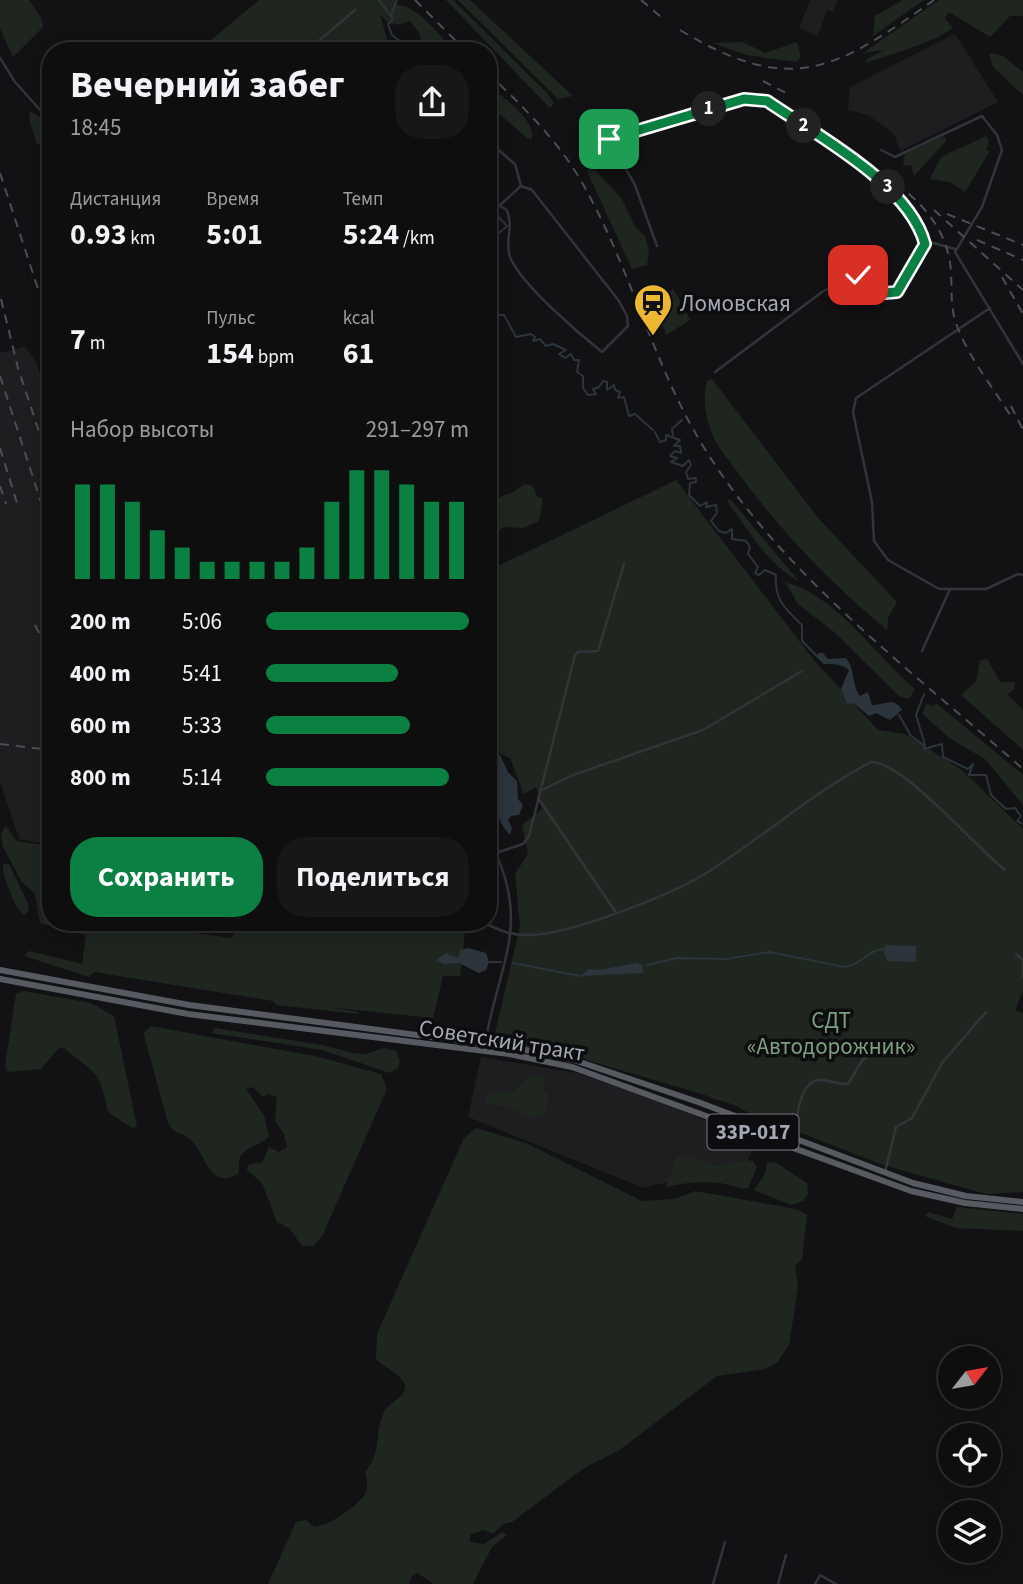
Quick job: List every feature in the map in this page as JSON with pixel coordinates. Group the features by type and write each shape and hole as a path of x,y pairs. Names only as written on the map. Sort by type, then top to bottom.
{"highway":[{"name":"Советский тракт","path":"0,970 200,1006 587,1064 885,1173 965,1196 1023,1202"},
{"name":"Советский тракт","path":"0,979 188,1014 485,1048 591,1072 911,1191 1000,1209 1023,1209"}],"street":[{"path":"318,42 355,10"},
{"path":"0,58 15,82 42,111"},
{"path":"657,246 635,185 609,139 744,99 763,99 890,188 918,223 926,241 916,264 897,292 885,293 858,275 852,276 822,292 715,372"},
{"path":"881,150 895,157 982,116 992,126 1002,150 997,168 980,212 955,249"},
{"path":"497,149 515,164 521,186"},
{"path":"500,206 506,209 510,219 508,244 512,262 528,284 564,320 602,352 628,326 627,316 619,301 528,187 521,186"},
{"path":"497,208 521,186"},
{"path":"926,241 955,249"},
{"path":"955,249 960,263 1023,364"},
{"path":"990,308 856,398 853,405 872,502 874,541 878,550 901,570 939,589 986,589 1018,574 1023,575"},
{"path":"497,853 523,844 529,836 575,655 578,652 598,651 624,564"},
{"path":"922,652 950,589"},
{"path":"540,791 573,775 704,730 802,670"},
{"path":"497,928 512,934 531,936 616,912 710,870 799,806 868,764 888,766 912,784 1005,870"},
{"path":"538,798 616,912"},
{"path":"485,1048 512,934 509,894 497,856"},
{"path":"1016,954 1023,960 1023,976"},
{"path":"885,1173 896,1128 912,1118 942,1063 986,1012"},
{"path":"794,1139 798,1100 813,1082 817,1079 848,1084 863,1059 873,1055"},
{"path":"713,1584 724,1542"},
{"path":"778,1584 786,1555"},
{"path":"815,1584 820,1575 836,1584"}],"shaded area":[{"path":"810,0 838,0 833,12 827,10 818,36 799,28"},
{"path":"955,34 998,102 900,151 894,134 868,115 848,110 850,87"},
{"path":"25,347 36,361 42,380 42,843 19,839 0,782 0,353"},
{"path":"818,653 823,653 828,659 846,658 857,691 860,696 868,692 872,705 892,702 902,710 890,720 876,713 869,716 855,704 847,703 841,689 849,670 819,659"},
{"path":"500,755 508,772 517,781 518,799 523,805 519,815 511,816 508,820 512,828 510,835 497,812 497,757"},
{"path":"886,945 916,946 916,962 887,961 883,949"},
{"path":"468,948 486,953 489,962 486,970 479,973 459,963 444,964 436,960 446,953 458,958 460,950"},
{"path":"637,963 643,966 643,973 580,976 589,969 599,970"},
{"path":"481,1057 576,1073 653,1099 755,1141 747,1163 644,1188 468,1117"}],"green space":[{"path":"0,0 29,0 42,19 43,27 13,57 0,28"},
{"path":"259,0 395,0 398,5 413,10 428,22 446,42 423,42 409,21 393,24 380,14 388,42 209,42"},
{"path":"446,0 453,0 495,42 486,42"},
{"path":"458,0 470,0 573,96 558,99"},
{"path":"903,0 924,0 873,36 875,16"},
{"path":"939,0 1023,0 1023,16 1010,16 990,37 949,12 945,18 953,28 922,44 866,63 867,59 884,50 863,53"},
{"path":"743,42 765,53 797,42 801,57 796,62 746,55 713,43"},
{"path":"497,44 548,94 554,103 550,108 497,53"},
{"path":"989,53 1003,56 1023,72 1023,95 993,67"},
{"path":"497,92 528,123 532,139 527,138 497,112"},
{"path":"30,111 42,119 42,145 37,144 29,119"},
{"path":"944,136 946,141 914,176 911,165 903,165 905,154"},
{"path":"986,136 989,141 986,150 990,151 965,192 950,182 930,179 941,157"},
{"path":"595,170 622,199 635,227 645,236 649,250 647,265 632,269 587,171"},
{"path":"673,288 690,320 666,335 657,310"},
{"path":"712,379 819,519 897,602 888,618 887,630 827,576 790,537 722,452 711,431 706,410 707,381"},
{"name":"СДТ «Автодорожник»","path":"676,480 813,659 878,730 905,734 962,770 1023,829 1023,991 1015,1010 1023,1013 1023,1192 986,1194 883,1165 705,1095 573,1056 493,1042 520,926 515,874 528,854 522,825 542,809 536,787 524,794 510,758 497,753 497,567"},
{"path":"524,484 533,486 537,496 543,499 539,521 523,528 503,527 497,532 497,498"},
{"path":"730,499 799,581 788,575 759,546 727,501"},
{"path":"785,582 804,589 839,613 915,689 909,699 899,696 834,632 798,604"},
{"path":"987,659 1000,682 1015,682 1014,690 1007,694 1023,710 1023,750 961,695 976,681 980,660"},
{"path":"936,703 1023,775 1023,805 985,759 949,738 923,714 926,704 933,706"},
{"path":"6,826 16,841 42,845 42,924 35,894 22,882 3,847 1,834"},
{"path":"3,864 9,864 28,904 29,911 24,915 10,892"},
{"path":"71,931 183,931 231,938 235,931 465,931 460,976 443,976 433,1018 326,1007 359,1012 358,1014 276,1005 273,1001 94,972 89,977 24,956 29,951 82,964 86,935"},
{"path":"24,991 91,1003 114,1016 137,1127 132,1128 108,1112 102,1087 94,1073 64,1048 59,1048 41,1069 8,1072 5,1066 16,994"},
{"path":"151,1026 319,1057 381,1074 387,1089 323,1234 314,1246 302,1246 289,1228 277,1222 262,1183 247,1170 248,1165 262,1162 269,1147 279,1152 287,1147 284,1134 275,1121 277,1097 268,1094 263,1097 253,1087 246,1089 264,1115 269,1136 243,1153 239,1159 238,1174 221,1178 209,1168 190,1139 173,1130 168,1123 145,1039 144,1032"},
{"path":"215,1028 322,1045 353,1053 366,1054 384,1048 396,1051 400,1061 398,1068 390,1073 322,1050 212,1033"},
{"path":"531,1076 546,1077 543,1088 549,1097 544,1114 532,1118 505,1106 487,1104 484,1097 491,1092 512,1093"},
{"path":"476,1128 526,1143 642,1201 675,1199 695,1191 796,1209 807,1215 802,1260 795,1265 798,1287 789,1345 777,1363 765,1369 717,1376 618,1451 584,1468 512,1522 503,1524 493,1534 483,1530 470,1535 470,1542 484,1544 502,1532 507,1535 492,1547 473,1584 434,1584 417,1573 412,1576 409,1584 268,1584 296,1522 306,1520 314,1527 326,1524 349,1510 366,1491 365,1472 374,1457 381,1418 405,1389 400,1378 376,1359 377,1334 464,1138"},
{"path":"689,1156 717,1166 746,1160 753,1161 757,1167 748,1188 706,1182 666,1187 677,1157"},
{"path":"775,1162 807,1183 808,1194 803,1201 791,1205 754,1190 765,1174 767,1163"},
{"path":"957,1207 1023,1214 1023,1231 956,1228 925,1216 928,1212 952,1219"}],"waterway":[{"path":"379,0 393,19 388,24 392,35 401,42"},
{"path":"391,15 397,0"},
{"path":"497,215 507,226 497,235"},
{"path":"497,260 497,268"},
{"path":"497,315 504,315 516,337 531,334 535,337 533,341 540,339 546,346 553,344 566,350 559,354 565,358 571,354 574,360 579,360 577,372 583,376 583,388 588,395 596,394 593,389 599,387 603,381 607,382 607,390 614,385 615,390 620,392 618,398 624,397 629,416 635,414 653,430"},
{"path":"673,435 672,429 682,420"},
{"path":"655,432 660,442 666,440 666,435 680,440 674,446 680,446 681,453 675,451 670,456 677,458 671,462 683,466 689,460 691,465 686,472 688,479 696,478 696,482 690,483 689,495 700,506 707,502 706,507 716,505 717,513 711,521 719,531 726,533 732,529 732,539 746,541 750,547 748,554 758,567 755,573 759,575 765,570 776,575 777,591 782,603 802,625 802,641 824,663 839,663"},
{"path":"924,694 916,715 925,745"},
{"path":"899,715 911,736 925,746 924,749 942,744 943,757 968,769 973,764 969,775 986,775 991,795 1006,809 1015,808 1021,816 1017,821 1023,824"},
{"path":"647,965 677,958 726,959 769,952 845,967 883,949"},
{"path":"489,962 501,962"},
{"path":"513,963 580,976"}],"railway":[{"path":"415,0 457,42"},
{"path":"641,0 661,17"},
{"path":"680,30 719,51 753,64 784,69 813,66 841,58 869,43 934,0"},
{"path":"763,81 786,93"},
{"path":"497,82 550,137 581,181 614,246 685,414 735,493 770,537 809,579 1023,769"},
{"path":"873,168 908,200 924,232"},
{"path":"0,173 40,295"},
{"path":"896,184 917,201 941,233 949,258 952,306 957,326 975,362 1012,418"},
{"path":"934,210 1023,290"},
{"path":"947,214 1023,245"},
{"path":"977,240 1023,260"},
{"path":"1002,277 1023,314"},
{"path":"1,299 18,368 42,441"},
{"path":"0,376 42,505"},
{"path":"1011,406 1023,430"},
{"path":"0,448 17,503"},
{"path":"0,486 6,504"},
{"path":"35,625 42,639"},
{"path":"0,744 42,749"}],"place":[{"name":"Ломовская","path":"653,337"}],"route":[{"path":"609,139 744,99 760,98 767,101 890,188 921,229 925,244 909,276 897,292 885,293 858,275"}]}
